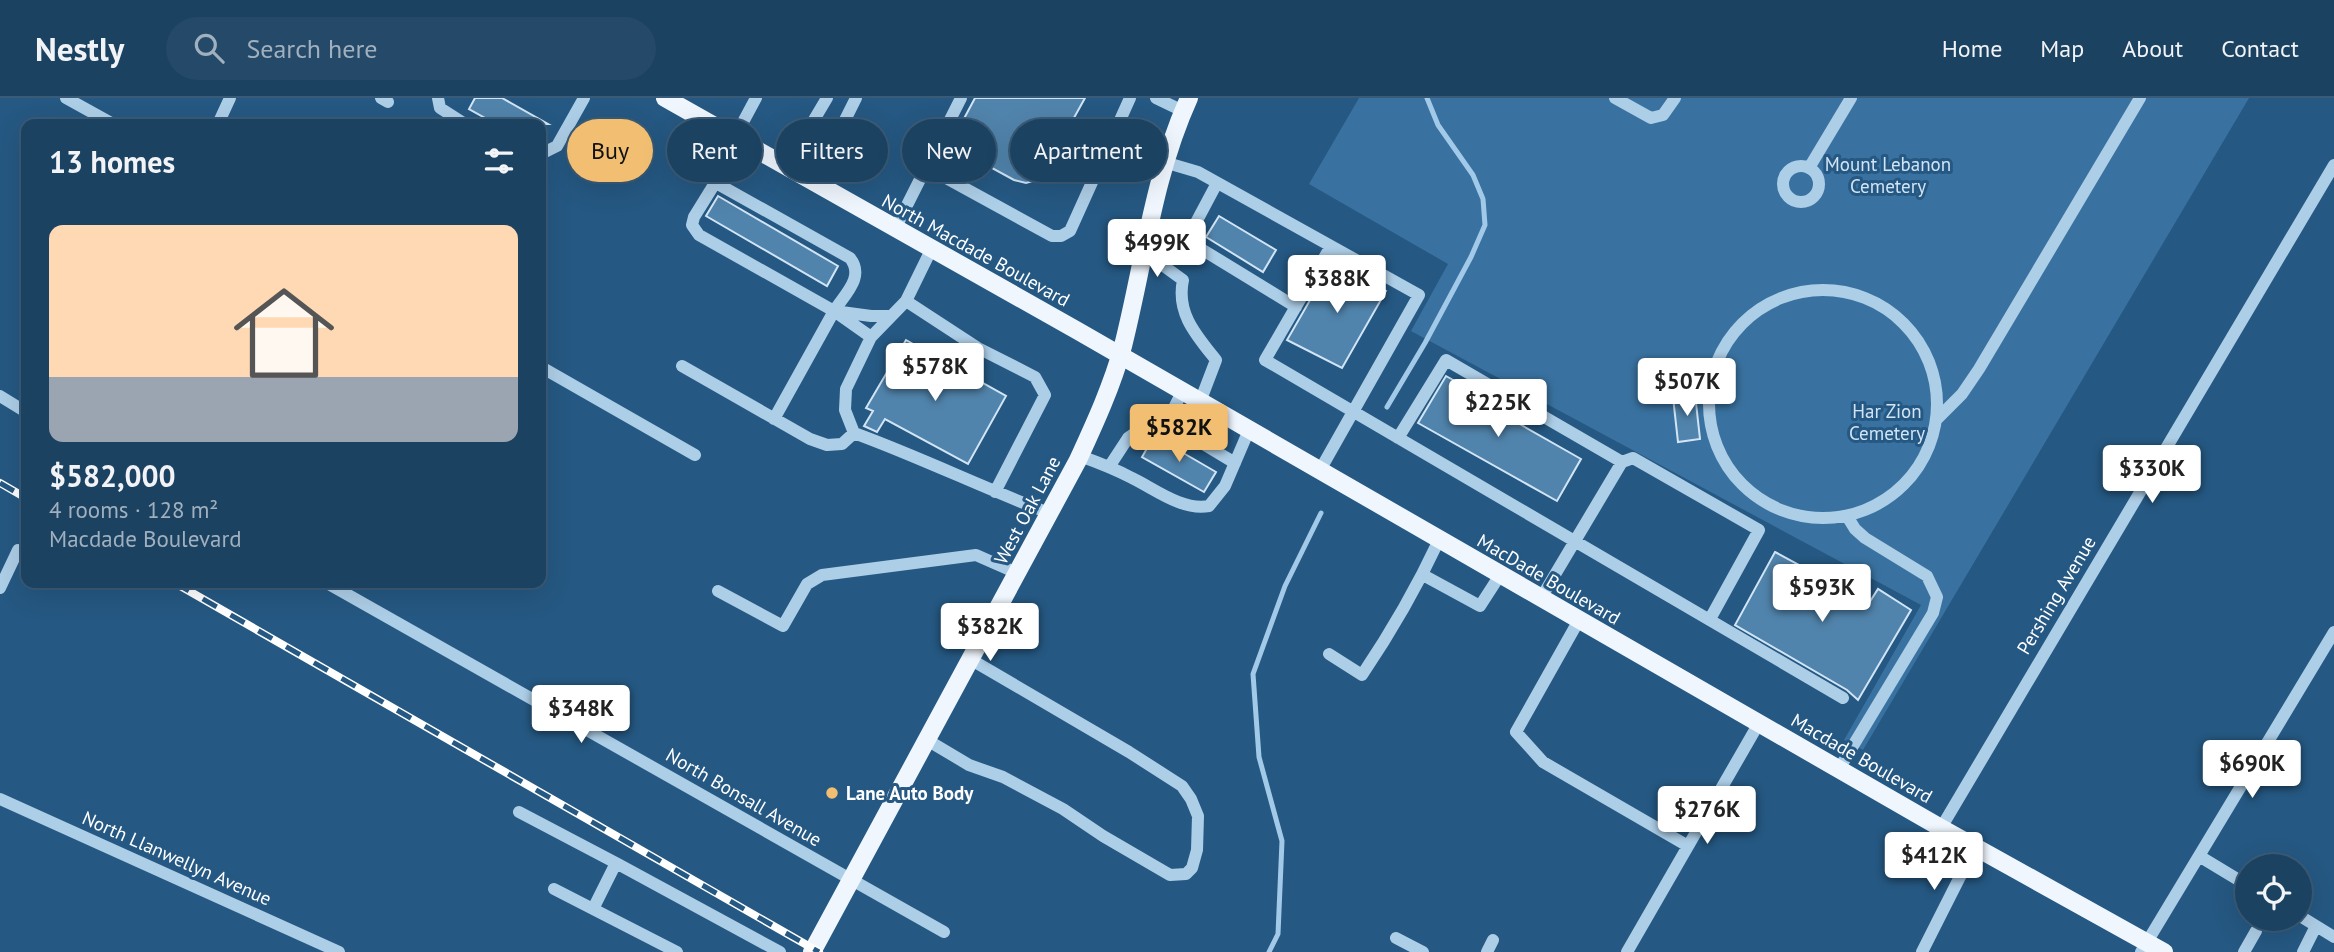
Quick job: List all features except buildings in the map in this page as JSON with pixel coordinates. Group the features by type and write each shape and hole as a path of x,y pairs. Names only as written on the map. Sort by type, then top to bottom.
{"main road":[{"name":"North Macdade Boulevard","path":"664,98 685,103 709,119"},
{"name":"West Oak Lane","path":"1167,154 1186,105"},
{"name":"West Oak Lane","path":"812,952 1098,418 1120,356 1159,182"},
{"name":"North Macdade Boulevard","path":"814,183 1120,356"},
{"path":"1120,356 1319,472"},
{"name":"MacDade Boulevard","path":"1319,472 1759,723"},
{"name":"Macdade Boulevard","path":"1759,723 2144,947 2164,952"}],"street":[{"path":"66,98 104,119"},
{"path":"220,119 230,98"},
{"path":"438,98 440,108 457,119"},
{"path":"747,119 756,98"},
{"path":"815,119 827,98"},
{"path":"814,183 856,98"},
{"path":"950,119 961,98"},
{"path":"953,182 1052,236 1061,236 1070,231 1130,98"},
{"path":"1156,98 1186,105"},
{"path":"1615,98 1651,118 1662,116 1675,98"},
{"path":"1809,168 1851,98"},
{"path":"1937,419 1962,394 1979,369 2140,98"},
{"path":"546,152 557,146 577,100"},
{"path":"1167,163 1198,172 1419,295 1319,472"},
{"name":"Pershing Avenue","path":"1941,828 2334,165"},
{"path":"895,229 918,182"},
{"path":"774,419 834,311 857,276 857,266 850,258 716,183 694,217 692,225 699,234 834,311 871,337"},
{"path":"1217,183 1192,230 1192,239 1198,247 1296,307"},
{"path":"1331,246 1265,360 1843,698"},
{"path":"931,250 906,301 871,337 845,389 845,410 854,433 1049,513"},
{"path":"1143,251 1183,279 1180,293 1182,309 1192,330 1216,360 1200,402"},
{"path":"1826,289 1863,296 1896,315 1922,345 1936,381 1937,419 1927,453 1908,482 1880,504 1847,516 1808,518 1772,506 1740,483 1719,451 1709,414 1712,376 1727,340 1754,312 1787,294 1826,289"},
{"path":"906,301 978,348 1035,377 1045,396 995,492"},
{"path":"834,311 890,316"},
{"path":"1398,438 1446,360 1622,462"},
{"path":"682,366 810,439 827,445 842,444 854,433"},
{"path":"546,370 695,455"},
{"path":"1167,422 1182,392"},
{"path":"0,396 21,408"},
{"path":"1109,467 1128,438 1147,424 1167,422 1235,463"},
{"path":"1080,456 1197,508 1209,506 1225,486 1249,430"},
{"path":"1541,598 1622,462 1633,457 1759,530 1710,619"},
{"path":"1839,769 1933,613 1937,597 1927,576 1865,538 1847,516"},
{"path":"1329,654 1362,675 1423,575 1439,540"},
{"path":"0,588 18,550"},
{"path":"718,591 783,626 807,584 822,575 975,555 1017,573"},
{"path":"1423,575 1480,606 1500,575"},
{"name":"North Bonsall Avenue","path":"336,588 944,932"},
{"path":"1579,620 1516,732 1543,762 1688,846"},
{"path":"2144,947 2334,632"},
{"path":"927,740 969,765 1003,777 1063,809 1170,875 1179,876 1192,869 1197,849 1198,816 1182,786 970,659"},
{"path":"1627,952 1759,723"},
{"name":"North Llanwellyn Avenue","path":"0,799 339,952"},
{"path":"519,812 780,952"},
{"path":"1922,952 1975,847"},
{"path":"2199,856 2235,878"},
{"path":"593,909 616,863"},
{"path":"554,889 677,952"},
{"path":"2312,924 2334,937"},
{"path":"2303,952 2316,926"},
{"path":"2244,952 2256,931"},
{"path":"1396,938 1423,952"}],"green space":[{"name":"Har Zion Cemetery","path":"1359,98 2249,98 1863,750 1844,740 1921,605 1411,331 1448,264 1309,184"}],"waterway":[{"path":"1387,407 1425,343 1485,225 1483,199 1473,175 1438,125 1427,98"},
{"path":"1269,952 1278,934 1282,841 1259,757 1253,674 1285,586 1321,513"}],"railway":[{"path":"0,483 21,495"},
{"path":"184,588 819,952"}],"place":[{"name":"Lane Auto Body","path":"832,793"}],"park label":[{"name":"Mount Lebanon Cemetery","path":"1888,175"}]}
